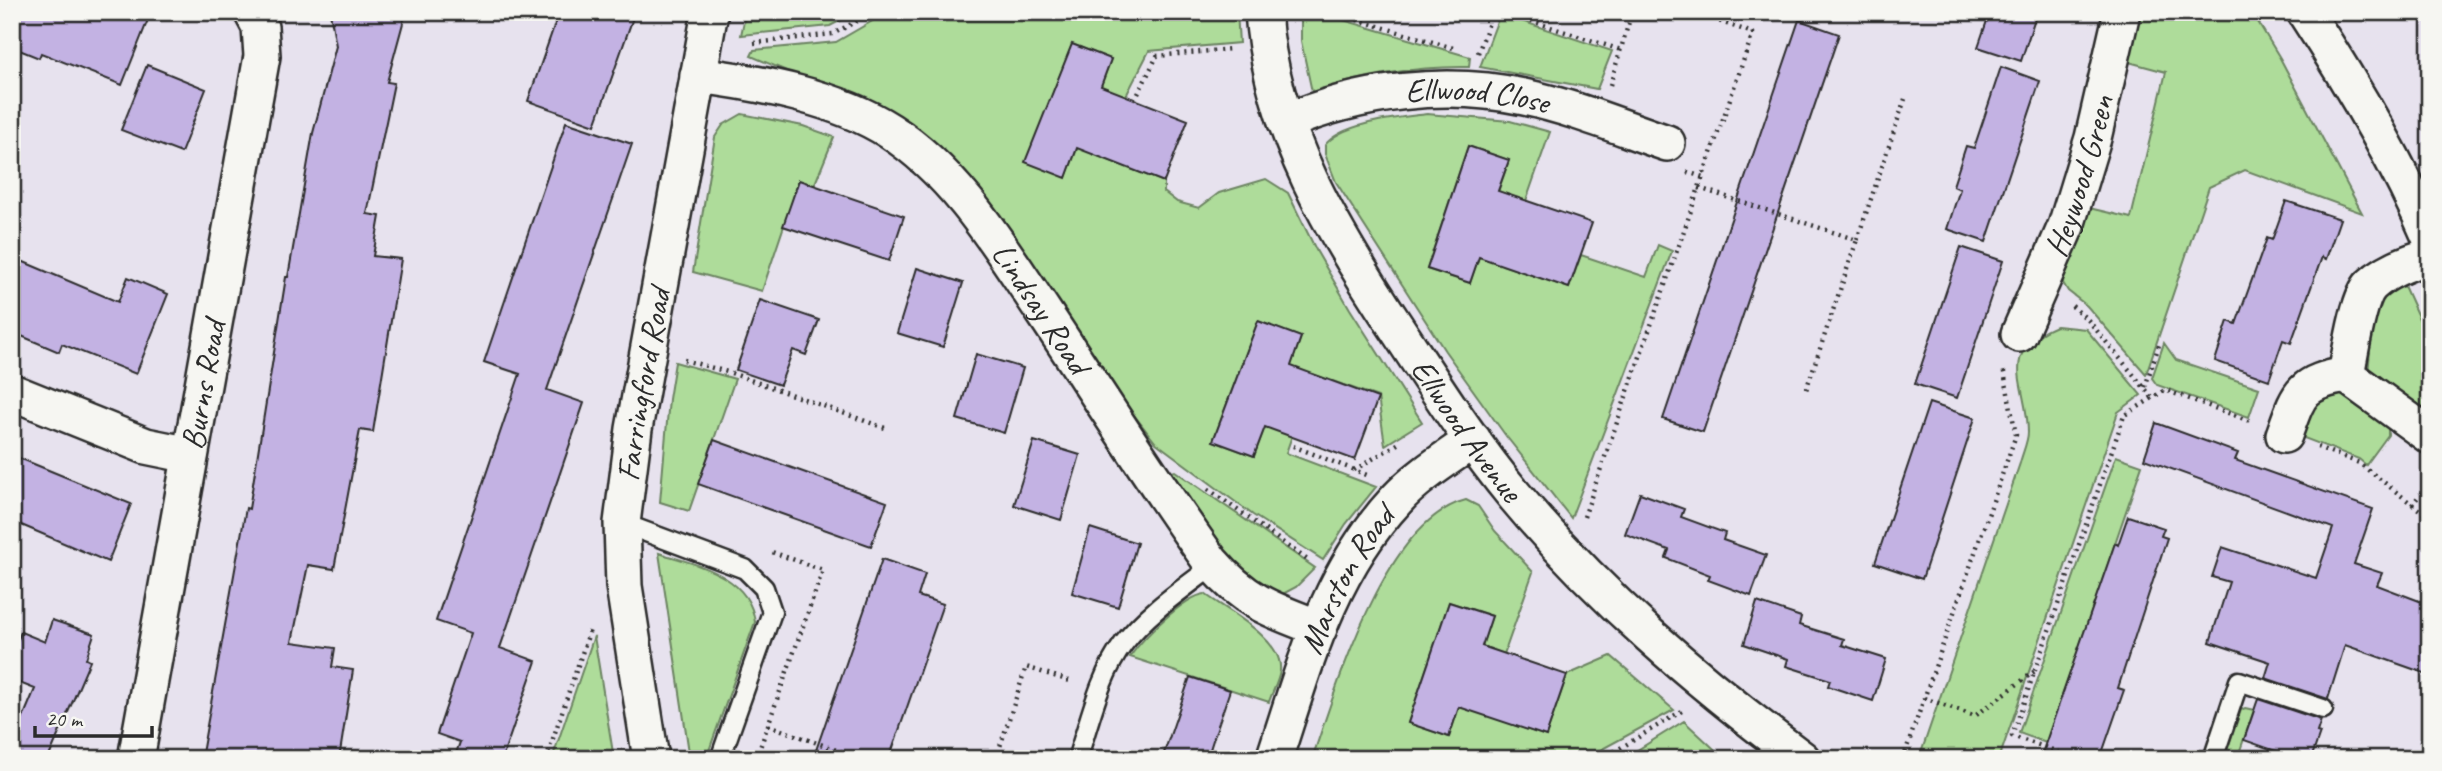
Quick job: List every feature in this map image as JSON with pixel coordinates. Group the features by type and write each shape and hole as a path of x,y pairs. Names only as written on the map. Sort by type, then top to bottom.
{"street":[{"name":"Farringford Road","path":"651,759 624,586 622,523 632,441 710,12"},
{"name":"Ellwood Avenue","path":"1263,12 1275,90 1305,170 1359,272 1473,440 1514,494 1620,610 1785,753"},
{"name":"Heywood Green","path":"2020,334 2066,226 2093,138 2122,12"},
{"path":"2305,12 2340,66 2388,150 2430,237"},
{"name":"Burns Road","path":"136,759 262,56 260,27 252,13"},
{"name":"Lindsay Road","path":"698,75 748,83 836,106 889,130 929,161 954,188 1007,259 1214,565 1238,590 1255,602 1276,613 1319,628"},
{"name":"Ellwood Close","path":"1286,122 1318,110 1375,96 1438,88 1525,97 1667,143"},
{"path":"2346,375 2356,323 2369,287 2403,264 2430,256"},
{"path":"2281,422 2305,387 2323,379 2346,375 2430,436"},
{"path":"12,392 146,446 190,455"},
{"name":"Marston Road","path":"1274,759 1319,628 1339,581 1363,542 1406,491 1473,440"}],"lane":[{"path":"622,523 745,569 764,588 772,612 720,759"},
{"path":"1077,759 1113,661 1134,631 1214,565"},
{"path":"2213,759 2239,681 2323,709"}],"path":[{"path":"698,75 746,45 834,34 873,12"},
{"path":"1331,12 1464,51"},
{"path":"1477,55 1493,12"},
{"path":"1504,12 1621,50"},
{"path":"1599,120 1632,12"},
{"path":"1570,558 1753,33 1692,12"},
{"path":"1138,94 1157,56 1267,46"},
{"path":"1806,390 1906,96"},
{"path":"1699,188 1857,240"},
{"path":"2042,281 2088,320 2152,397"},
{"path":"1903,759 2016,435 2003,365 2020,334"},
{"path":"2145,388 2160,342"},
{"path":"649,350 731,373 886,428"},
{"path":"2079,759 2012,736 2124,416 2165,390 2281,422 2359,463 2430,518"},
{"path":"1293,446 1406,491"},
{"path":"2412,505 2430,481"},
{"path":"1207,488 1339,581"},
{"path":"546,759 598,608 624,586"},
{"path":"996,759 1026,667 1100,691"},
{"path":"1924,698 1975,716 2035,671"},
{"path":"1602,759 1713,691"},
{"path":"768,725 861,759"}],"green space":[{"path":"746,12 857,12 830,26 741,35"},
{"path":"888,12 1237,12 1239,43 1149,51 1126,96 1093,106 1111,59 1072,44 1026,162 1066,177 1085,129 1098,156 1164,182 1164,192 1177,202 1199,208 1219,193 1266,179 1288,193 1317,252 1350,309 1422,422 1385,445 1378,397 1313,374 1283,386 1301,337 1258,321 1213,441 1254,456 1273,406 1299,416 1286,453 1376,487 1346,524 1323,560 1253,515 1155,442 1127,406 994,209 957,164 912,123 860,97 751,56 754,50 836,42"},
{"path":"1301,12 1316,12 1470,57 1469,67 1390,73 1312,92 1301,41"},
{"path":"2136,12 2252,12 2280,58 2362,213 2245,170 2209,187 2146,374 2087,306 2068,291 2063,283 2089,208 2131,218 2166,72 2125,61"},
{"path":"1500,14 1612,51 1597,89 1480,67"},
{"path":"742,114 803,126 834,137 814,186 799,181 762,291 693,272 715,137 723,125"},
{"path":"1427,114 1510,121 1550,132 1519,221 1491,212 1509,160 1468,146 1427,269 1470,283 1486,235 1502,265 1569,288 1581,255 1646,277 1658,245 1672,251 1571,518 1506,436 1445,351 1336,182 1325,154 1325,145 1345,131 1372,122"},
{"path":"2400,277 2430,343 2430,422 2368,376 2373,310"},
{"path":"2056,326 2086,329 2141,395 2118,412 1999,759 1919,759 2027,440 2027,415 2019,371 2020,358 2037,336"},
{"path":"2164,343 2176,360 2259,388 2249,417 2157,385 2152,378"},
{"path":"675,362 735,379 689,511 660,502"},
{"path":"2341,392 2388,426 2388,435 2366,465 2359,459 2296,435 2305,405"},
{"path":"2116,456 2142,465 2046,743 2019,733"},
{"path":"1175,471 1315,568 1296,587 1279,596 1236,566 1168,473"},
{"path":"1466,500 1478,506 1495,531 1533,572 1497,674 1475,666 1492,616 1449,602 1408,723 1449,737 1465,689 1488,716 1546,736 1567,675 1611,656 1674,710 1584,759 1330,759 1314,753 1352,647 1389,570 1412,538 1437,514"},
{"path":"659,553 719,574 732,583 743,593 751,606 755,622 706,759 690,759"},
{"path":"1205,594 1252,626 1272,647 1280,670 1269,702 1130,657 1143,640 1175,610"},
{"path":"594,636 614,759 552,759"},
{"path":"2241,710 2254,710 2237,759 2224,759"},
{"path":"1684,721 1725,759 1623,759"}],"building":[{"path":"12,12 151,12 122,85 41,53 39,58 12,47"},
{"path":"330,12 406,12 387,82 394,83 367,214 380,216 373,256 401,259 373,432 360,430 334,569 308,565 292,642 335,648 332,667 353,670 339,759 201,759 246,508 249,509 286,277 313,133 336,46"},
{"path":"559,12 635,12 595,125 528,101"},
{"path":"1990,12 2037,12 2021,61 1978,47"},
{"path":"1799,20 1839,34 1703,432 1663,419"},
{"path":"1072,44 1111,59 1101,86 1188,120 1164,182 1077,148 1066,178 1025,162"},
{"path":"147,65 206,89 181,153 121,130"},
{"path":"2001,67 2040,81 1986,242 1947,229 1960,189 1953,186 1966,146 1974,148"},
{"path":"566,122 632,144 547,390 584,403 500,648 536,661 502,759 454,759 460,742 437,734 471,633 436,621 520,374 484,362"},
{"path":"1468,146 1509,160 1498,191 1592,223 1569,288 1479,257 1470,283 1427,269"},
{"path":"799,180 904,216 889,261 783,226"},
{"path":"2286,201 2340,219 2326,259 2322,257 2291,343 2283,340 2269,380 2215,361 2228,321 2236,324 2267,238 2272,240"},
{"path":"1961,247 2003,261 1957,398 1915,384"},
{"path":"12,257 118,302 128,277 168,294 136,374 62,344 59,352 12,332"},
{"path":"917,268 963,283 943,347 897,333"},
{"path":"760,300 819,320 806,355 793,350 780,385 736,370"},
{"path":"1258,321 1301,337 1291,366 1378,398 1355,460 1265,427 1254,456 1213,441"},
{"path":"976,354 1023,368 1004,433 957,419"},
{"path":"1929,403 1975,418 1922,579 1875,563"},
{"path":"2156,423 2238,453 2235,460 2373,509 2354,564 2382,573 2377,585 2430,605 2430,675 2345,645 2328,699 2265,678 2270,662 2210,642 2229,582 2212,577 2222,547 2316,578 2333,528 2144,459"},
{"path":"714,440 887,502 871,546 698,484"},
{"path":"1034,441 1080,455 1061,520 1014,505"},
{"path":"12,455 131,504 108,562 12,521"},
{"path":"1640,493 1684,509 1681,517 1725,533 1723,540 1766,555 1751,596 1708,580 1710,575 1666,558 1669,550 1625,534"},
{"path":"2128,516 2164,528 2161,536 2167,538 2118,688 2124,690 2100,759 2040,759 2115,543 2118,545"},
{"path":"1090,528 1137,543 1118,607 1072,593"},
{"path":"882,559 925,574 918,596 943,604 889,759 813,759"},
{"path":"1449,602 1492,616 1482,646 1567,675 1546,736 1459,707 1449,737 1408,723"},
{"path":"1757,602 1801,617 1799,625 1844,639 1842,645 1886,659 1873,701 1828,686 1830,680 1786,666 1788,659 1744,644"},
{"path":"52,620 94,634 86,659 90,661 48,759 12,759 12,744 35,689 12,680 12,653 21,632 45,642"},
{"path":"1190,677 1230,690 1207,759 1162,759"},
{"path":"2258,699 2321,720 2317,732 2320,733 2311,759 2299,759 2244,740"}]}
